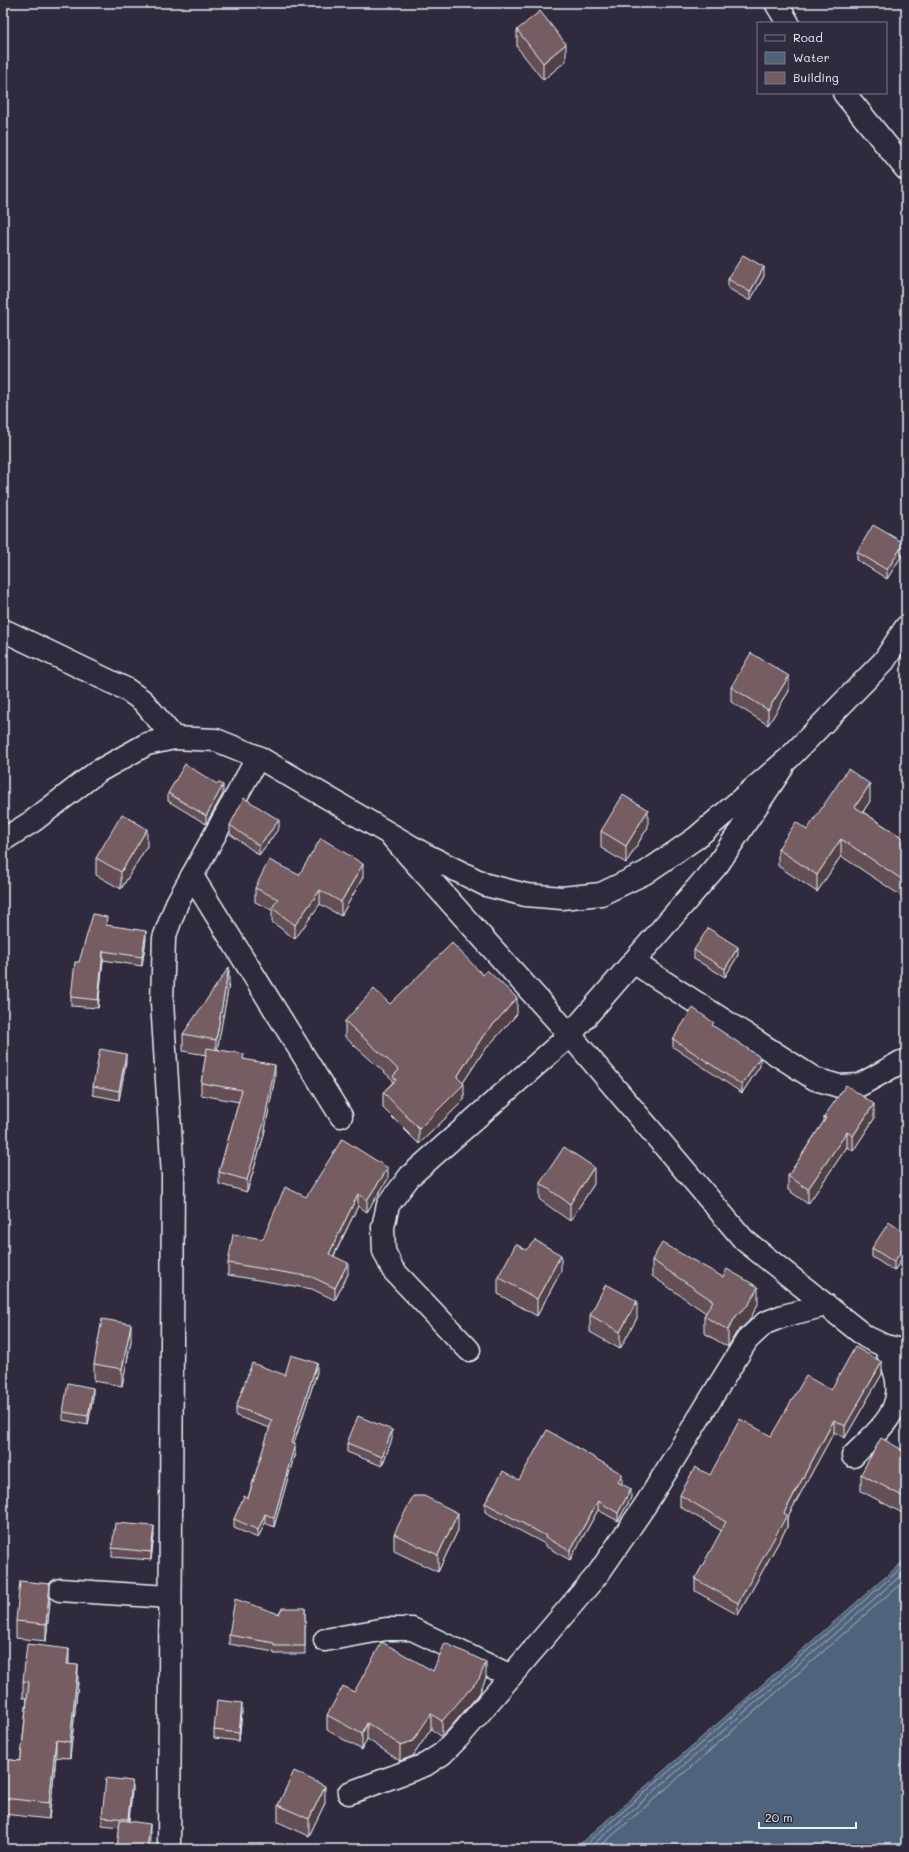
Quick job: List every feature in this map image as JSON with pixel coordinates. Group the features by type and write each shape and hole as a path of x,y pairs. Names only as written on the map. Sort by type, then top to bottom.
{"street":[{"path":"776,3 787,22"},
{"path":"845,94 906,169"},
{"path":"3,630 126,689 143,701 174,738"},
{"path":"3,840 33,821 97,772 148,744 174,738 216,740 258,756 424,854 486,885 526,895 562,898 601,894 645,872 696,838 789,758 884,660 905,631"},
{"path":"169,1849 169,1597 173,1362 173,1176 162,1002 164,938 176,903 258,756"},
{"path":"469,1350 393,1270 384,1251 383,1227 388,1205 410,1176 570,1035 718,864 789,758"},
{"path":"390,834 570,1035 744,1240 866,1336 884,1346 906,1351"},
{"path":"192,876 341,1116"},
{"path":"633,962 815,1079 839,1086 860,1085 901,1062"},
{"path":"349,1793 425,1765 442,1754 458,1738 598,1574 646,1504 747,1340 766,1323 783,1316 826,1305"},
{"path":"853,1456 891,1416 897,1400 898,1381 884,1346"},
{"path":"60,1590 169,1597"},
{"path":"325,1640 386,1629 412,1630 511,1676"}],"water":[{"path":"906,1559 906,1849 574,1849"}],"building":[{"path":"540,11 566,44 543,63 517,30"},
{"path":"743,255 764,267 750,292 728,279"},
{"path":"873,525 904,543 887,570 857,552"},
{"path":"751,653 789,676 768,710 731,687"},
{"path":"185,764 217,784 218,782 223,785 206,816 168,793"},
{"path":"848,769 870,784 855,807 906,840 906,882 841,839 817,875 778,849 796,822 807,830"},
{"path":"623,795 648,810 626,846 601,831"},
{"path":"244,798 279,820 259,846 230,825"},
{"path":"122,814 147,829 121,872 96,858"},
{"path":"321,838 363,864 341,902 320,890 295,925 272,908 278,899 255,888 269,860 299,875"},
{"path":"93,914 107,917 106,925 146,931 142,957 103,951 98,1000 71,997 75,962 79,962"},
{"path":"708,928 738,947 725,969 694,950"},
{"path":"452,943 483,975 487,970 517,998 483,1036 457,1077 464,1084 419,1129 383,1092 396,1080 393,1076 399,1070 345,1021 374,989 390,1004"},
{"path":"229,967 216,1040 183,1034"},
{"path":"693,1008 714,1023 712,1025 760,1057 742,1085 673,1039"},
{"path":"207,1048 244,1054 243,1059 275,1065 264,1123 247,1180 219,1172 242,1090 201,1083"},
{"path":"100,1049 126,1054 119,1091 93,1086"},
{"path":"846,1085 874,1104 853,1136 847,1132 808,1189 788,1176 826,1118 824,1117"},
{"path":"342,1139 388,1168 367,1200 358,1194 329,1254 348,1263 335,1288 312,1277 228,1263 233,1234 263,1239 285,1187 306,1197"},
{"path":"564,1147 594,1167 570,1204 540,1183"},
{"path":"889,1222 906,1234 906,1244 894,1262 872,1248"},
{"path":"535,1240 561,1255 537,1299 498,1277 516,1244 526,1250"},
{"path":"662,1243 723,1277 727,1269 758,1287 749,1304 736,1316 728,1330 704,1316 713,1301 652,1260"},
{"path":"606,1284 637,1301 620,1332 590,1315"},
{"path":"102,1319 131,1324 122,1369 94,1364"},
{"path":"855,1347 882,1362 845,1426 834,1420 784,1513 787,1515 738,1603 695,1579 726,1522 680,1495 695,1467 710,1475 740,1419 771,1436 806,1376 831,1390"},
{"path":"291,1355 317,1363 291,1443 295,1444 274,1518 265,1514 258,1530 234,1519 244,1496 248,1498 272,1420 236,1407 252,1363 285,1375"},
{"path":"68,1383 93,1388 88,1416 63,1412"},
{"path":"358,1416 392,1430 382,1457 347,1443"},
{"path":"547,1430 622,1474 618,1482 631,1489 618,1513 598,1501 570,1551 545,1537 546,1536 485,1503 503,1471 519,1480"},
{"path":"881,1438 906,1452 906,1493 904,1497 861,1474"},
{"path":"413,1496 424,1496 458,1513 438,1555 394,1534"},
{"path":"115,1523 154,1526 151,1552 112,1548"},
{"path":"20,1581 50,1584 46,1624 16,1621"},
{"path":"235,1599 279,1614 282,1608 305,1608 305,1646 274,1646 274,1643 229,1635"},
{"path":"382,1642 433,1671 445,1643 486,1662 479,1679 442,1721 431,1714 413,1741 400,1745 367,1723 362,1734 327,1715 343,1686 354,1692"},
{"path":"27,1644 69,1649 67,1664 78,1665 70,1742 56,1740 49,1803 3,1798 3,1759 20,1761 21,1757 29,1682 23,1681"},
{"path":"217,1700 242,1703 239,1733 214,1730"},
{"path":"294,1771 325,1786 309,1819 278,1805"},
{"path":"106,1778 132,1781 128,1819 102,1817"},
{"path":"120,1820 150,1824 147,1849 117,1849"}]}
